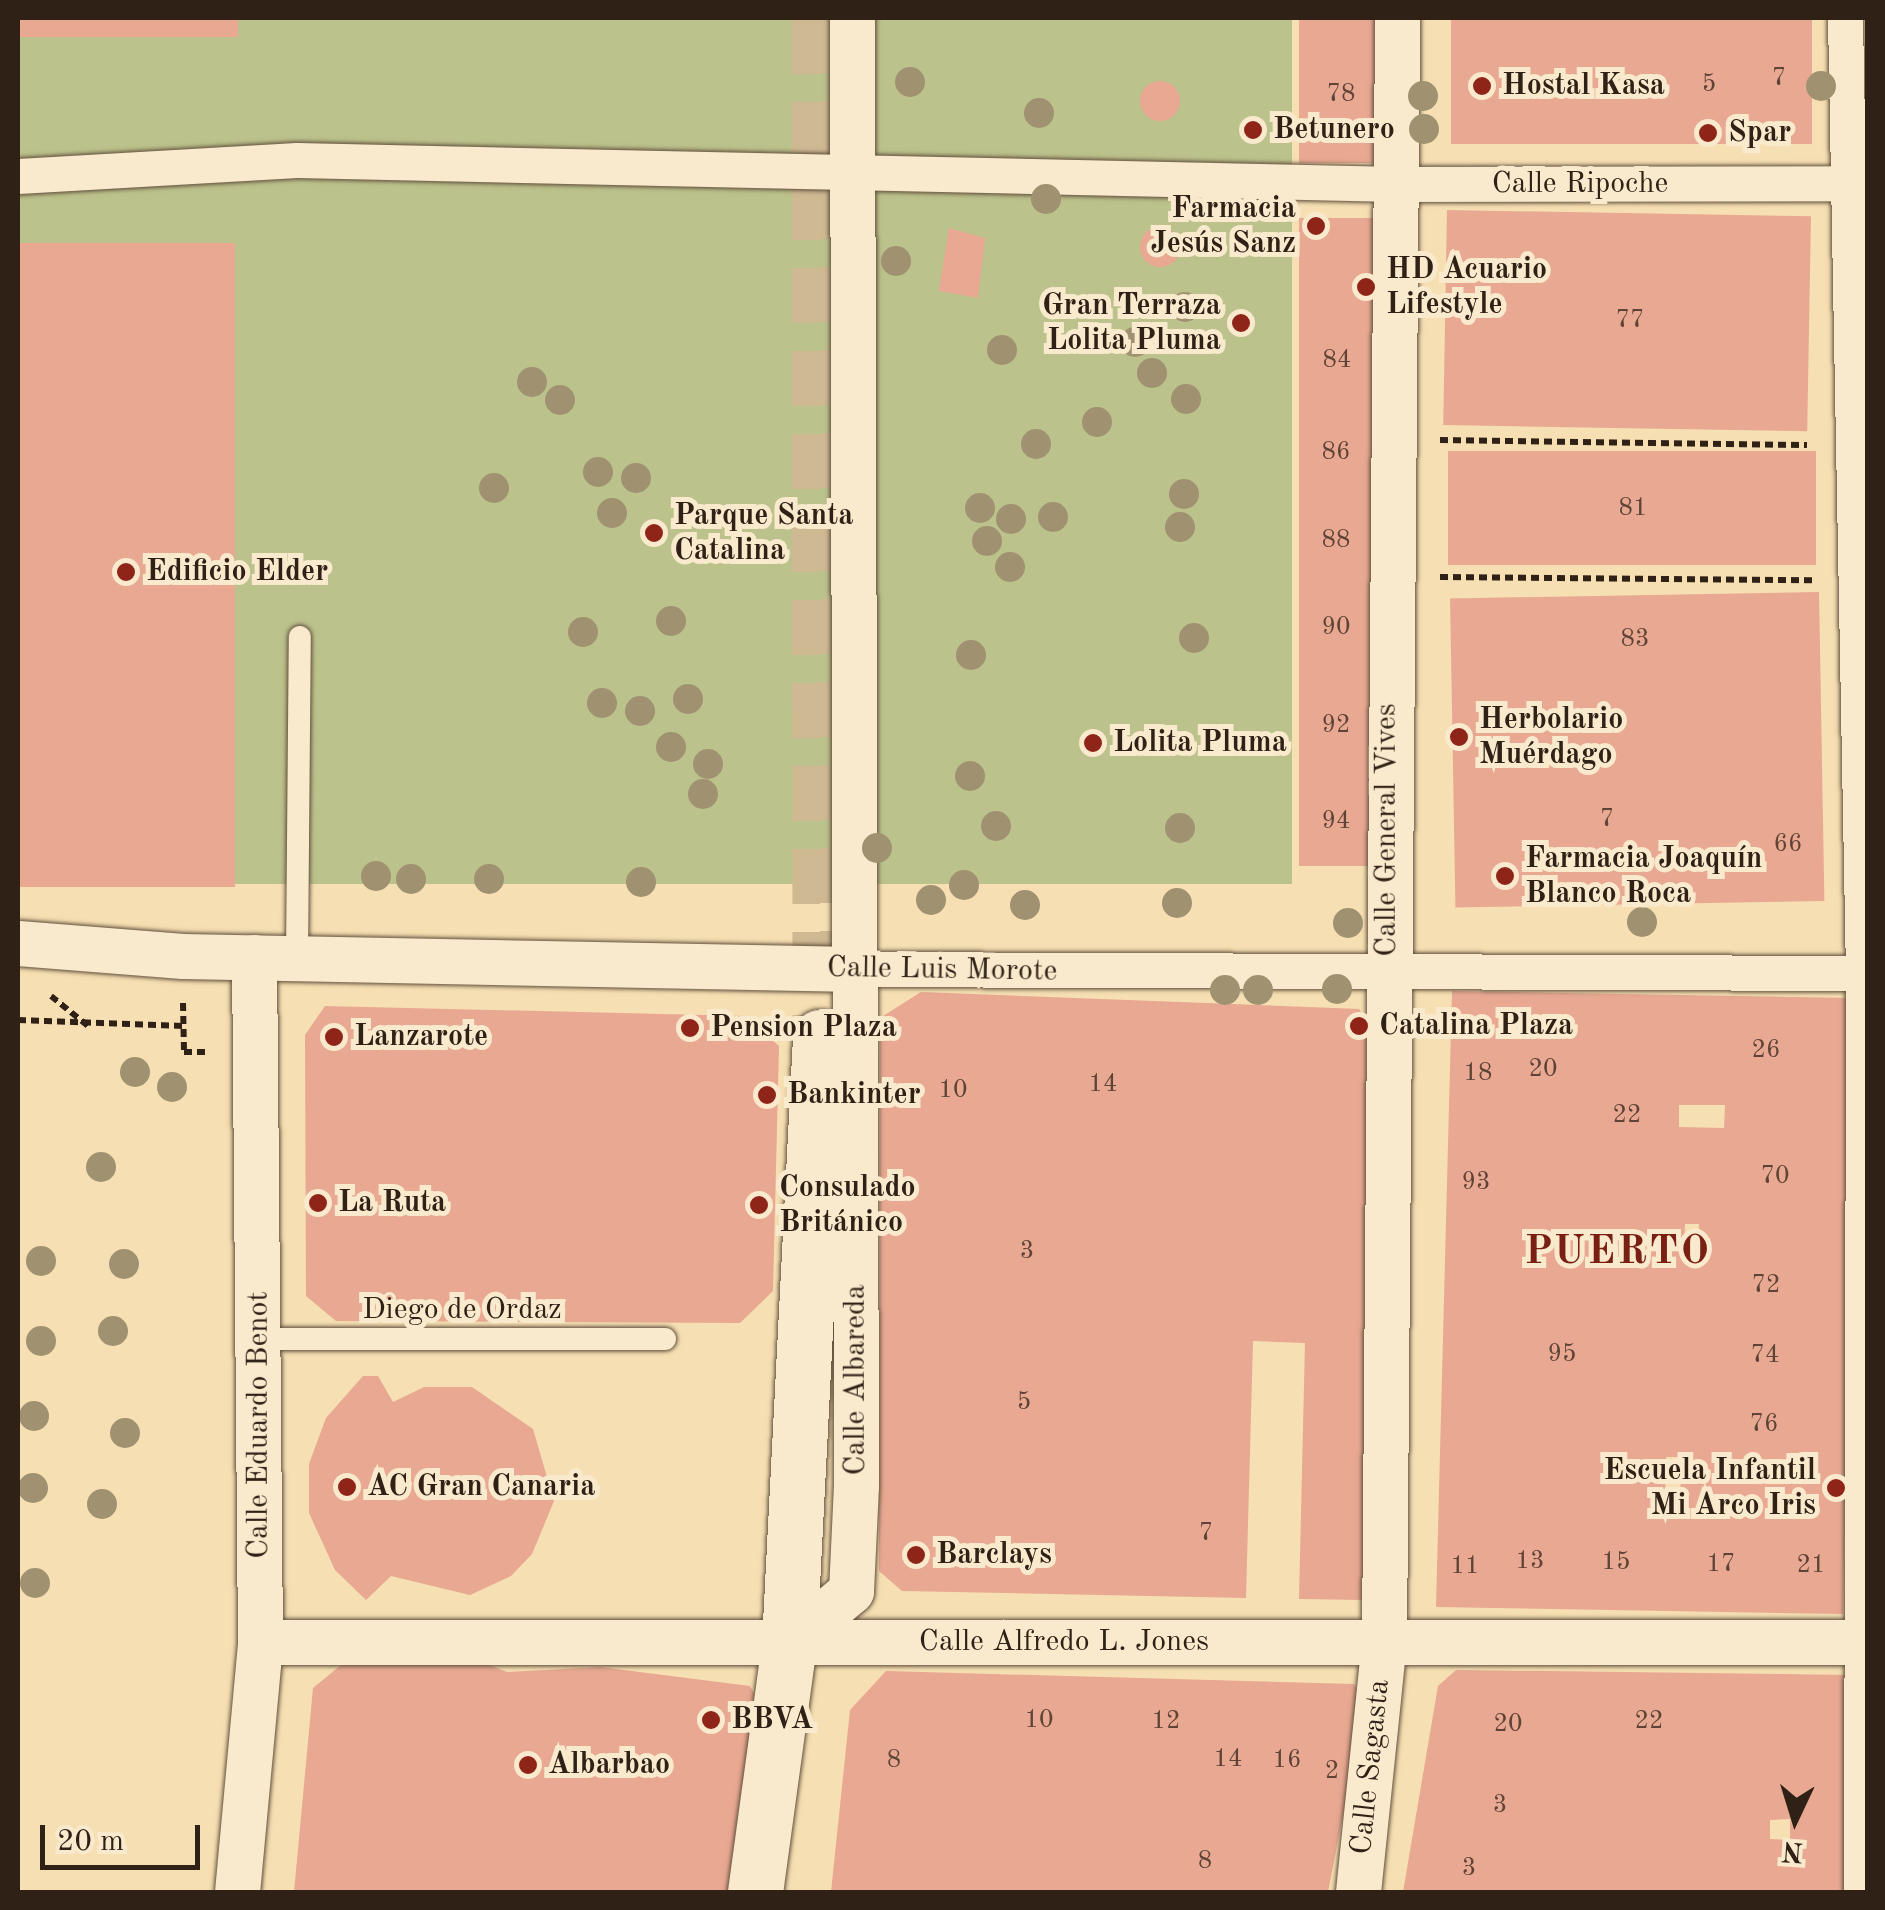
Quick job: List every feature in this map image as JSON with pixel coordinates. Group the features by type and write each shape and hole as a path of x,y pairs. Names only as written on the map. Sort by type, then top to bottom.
{"street":[{"name":"Calle Albareda","path":"789,1643 851,1591 856,968 852,18"},
{"name":"Calle General Vives","path":"1384,1642 1388,438 1397,184 1396,18"},
{"path":"1846,18 1858,183 1850,446 1865,973 1867,1642 1861,1892"},
{"path":"18,176 298,160 853,166"},
{"name":"Calle Ripoche","path":"853,166 1397,184 1858,183"},
{"name":"Calle Luis Morote","path":"18,943 276,957 856,968 1386,976 1865,973"},
{"name":"Calle Eduardo Benot","path":"237,1892 260,1642 260,1339 276,957"},
{"name":"Calle Albareda","path":"756,1892 789,1643 820,1037"},
{"name":"Calle Alfredo L. Jones","path":"260,1642 1867,1642"},
{"name":"Calle Sagasta","path":"1358,1892 1384,1642"}],"lane":[{"path":"276,957 300,638"},
{"name":"Diego de Ordaz","path":"260,1339 665,1340"}],"path":[{"path":"1388,438 1850,446"},
{"path":"1388,577 1852,580"},
{"path":"18,1020 184,1026"}],"green space":[{"name":"Parque Santa Catalina","path":"18,18 1292,18 1292,884 18,884"}],"building":[{"path":"18,18 238,18 238,37 18,37"},
{"path":"1299,18 1383,18 1383,163 1299,163"},
{"path":"1451,18 1812,18 1812,144 1451,144"},
{"path":"1160,81 1174,87 1180,101 1174,115 1160,121 1146,115 1140,101 1146,87"},
{"path":"1447,210 1811,216 1807,431 1443,425"},
{"path":"1299,218 1375,218 1375,866 1299,866"},
{"path":"1160,227 1174,233 1180,247 1174,261 1160,267 1146,261 1140,247 1146,233"},
{"path":"949,228 985,238 978,298 939,291"},
{"name":"Edificio Elder","path":"18,243 235,243 235,887 18,887"},
{"path":"1448,451 1816,451 1816,565 1448,565"},
{"path":"1819,592 1824,901 1455,907 1450,598"},
{"path":"1452,991 1853,998 1843,1614 1436,1607","holes":["1679,1105 1725,1105 1724,1128 1679,1127","1685,1224 1699,1224 1698,1252 1684,1252","1666,1457 1681,1457 1680,1517 1665,1517"]},
{"path":"921,992 1359,1009 1375,1033 1363,1600 1299,1599 1305,1343 1253,1341 1246,1598 902,1591 879,1571 880,1018"},
{"path":"325,1006 745,1016 779,1046 773,1291 740,1323 336,1321 306,1296 305,1035"},
{"path":"363,1376 378,1376 393,1402 424,1387 472,1387 533,1429 554,1501 532,1554 511,1576 470,1595 391,1576 366,1600 335,1570 309,1513 309,1464 326,1418"},
{"name":"Albarbao","path":"347,1660 482,1662 507,1672 600,1667 750,1686 756,1697 734,1892 294,1892 313,1688"},
{"path":"1456,1670 1853,1675 1851,1892 1403,1892 1438,1686","holes":["1790,1819 1790,1840 1770,1839 1770,1820"]},
{"path":"886,1671 1354,1684 1365,1702 1328,1892 831,1892 850,1710"}],"tunnel":[{"path":"819,18 820,1037"}],"place":[{"name":"Hostal Kasa","path":"1482,86"},
{"name":"Betunero","path":"1253,130"},
{"name":"Spar","path":"1708,133"},
{"name":"Farmacia Jesús Sanz","path":"1316,226"},
{"name":"HD Acuario Lifestyle","path":"1366,287"},
{"name":"Gran Terraza Lolita Pluma","path":"1241,323"},
{"name":"Parque Santa Catalina","path":"654,533"},
{"name":"Edificio Elder","path":"126,572"},
{"name":"Herbolario Muérdago","path":"1459,737"},
{"name":"Lolita Pluma","path":"1093,743"},
{"name":"Farmacia Joaquín Blanco Roca","path":"1505,876"},
{"name":"Catalina Plaza","path":"1359,1026"},
{"name":"Pension Plaza","path":"690,1028"},
{"name":"Lanzarote","path":"334,1037"},
{"name":"Bankinter","path":"767,1095"},
{"name":"La Ruta","path":"318,1203"},
{"name":"Consulado Británico","path":"759,1205"},
{"name":"AC Gran Canaria","path":"347,1487"},
{"name":"Escuela Infantil Mi Arco Iris","path":"1836,1488"},
{"name":"Barclays","path":"916,1555"},
{"name":"BBVA","path":"711,1720"},
{"name":"Albarbao","path":"528,1765"}],"district":[{"name":"PUERTO","path":"1618,1253"}]}
